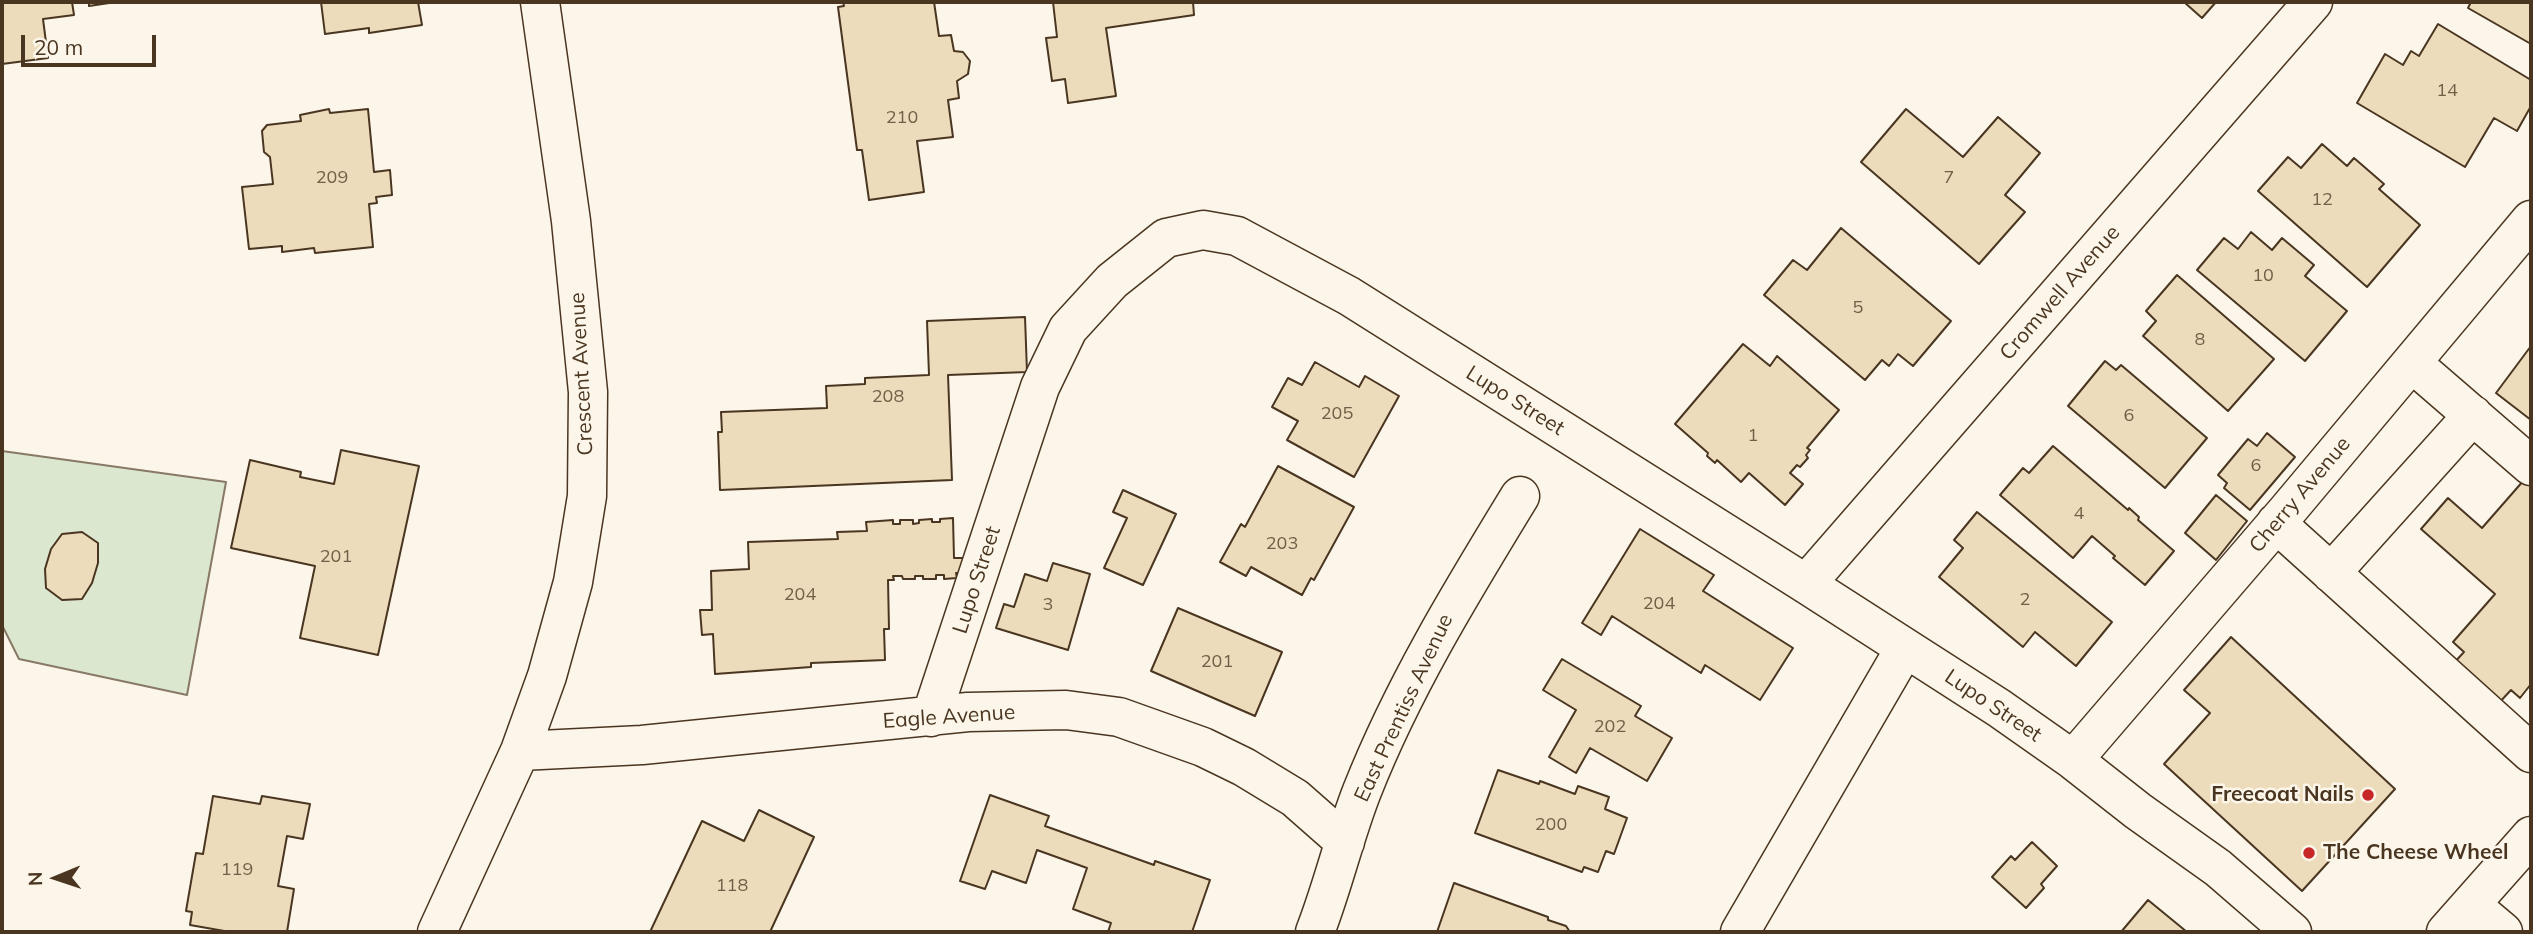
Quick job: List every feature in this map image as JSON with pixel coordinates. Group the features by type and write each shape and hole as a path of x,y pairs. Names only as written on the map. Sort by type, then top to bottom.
{"street":[{"name":"Crescent Avenue","path":"437,932 520,751 547,676 573,582 587,496 588,392 581,318 571,221 540,2"},
{"name":"Cromwell Avenue","path":"1806,584 2313,2"},
{"name":"Cherry Avenue","path":"2073,760 2277,523 2528,224"},
{"name":"Lupo Street","path":"932,717 1041,387 1068,329 1112,281 1166,238 1203,230 1237,236 1349,296 1806,584 1998,708 2073,760 2218,868 2292,932"},
{"path":"2412,363 2531,466"},
{"path":"2331,573 2473,415"},
{"name":"East Prentiss Avenue","path":"1315,932 1363,790 1392,725 1452,607 1520,496"},
{"path":"2277,523 2531,753"},
{"path":"1740,932 1905,648"},
{"name":"Eagle Avenue","path":"520,751 642,745 968,712 1066,710 1119,717 1203,747 1244,767 1295,798 1345,842"},
{"path":"2503,932 2459,919 2531,836"}],"green space":[{"path":"2,451 226,482 187,695 19,659 2,625"}],"building":[{"path":"2,2 72,2 74,15 43,19 48,58 2,64"},
{"path":"89,2 116,2 89,6"},
{"path":"321,2 418,2 422,25 369,33 369,28 325,34"},
{"path":"843,2 934,2 939,36 951,35 954,51 963,52 970,61 968,74 957,81 959,98 948,100 953,137 917,141 924,192 869,200 862,150 857,150 838,7 844,6"},
{"path":"1053,2 1193,2 1194,15 1106,28 1116,96 1068,103 1065,79 1052,81 1046,38 1057,37"},
{"path":"2184,2 2216,2 2202,18"},
{"path":"2471,2 2531,2 2531,44 2468,8"},
{"path":"2438,24 2531,80 2531,106 2517,131 2494,118 2465,167 2357,103 2385,54 2403,65 2411,51 2419,56"},
{"path":"329,109 330,113 368,109 374,172 390,170 392,195 376,197 377,203 369,204 373,247 315,253 314,248 282,252 282,246 249,249 242,187 273,184 270,157 264,152 262,131 267,125 301,121 300,115"},
{"path":"1906,109 1963,157 1998,117 2040,153 2005,195 2025,212 1979,264 1861,162"},
{"path":"2322,144 2347,166 2354,158 2384,184 2379,189 2420,225 2367,287 2258,191 2288,157 2301,168"},
{"path":"1841,228 1951,321 1913,366 1898,354 1889,366 1882,360 1865,380 1764,295 1793,260 1807,270"},
{"path":"2251,232 2272,250 2282,238 2314,265 2305,276 2347,311 2305,361 2197,270 2224,238 2238,249"},
{"path":"2177,275 2274,359 2228,411 2143,336 2156,321 2146,311"},
{"path":"1025,317 1027,372 948,375 952,480 720,490 718,432 722,432 721,412 827,408 826,386 865,384 865,378 929,375 927,321"},
{"path":"1743,344 1770,366 1777,356 1839,410 1807,448 1810,450 1806,455 1808,458 1790,473 1803,484 1785,505 1749,473 1741,482 1717,460 1715,463 1707,456 1708,453 1675,424"},
{"path":"2531,346 2531,420 2496,393"},
{"path":"2105,361 2116,370 2121,365 2207,438 2165,488 2068,406"},
{"path":"1315,362 1359,387 1365,376 1399,396 1354,477 1287,440 1298,421 1272,407 1288,378 1302,385"},
{"path":"2267,433 2295,457 2250,510 2224,488 2227,483 2218,475 2248,439 2257,446"},
{"path":"2053,446 2128,510 2129,508 2139,517 2138,520 2174,551 2145,585 2092,536 2073,558 2000,495 2023,468 2029,473"},
{"path":"341,450 419,466 378,655 300,638 315,566 231,548 250,460 301,472 300,477 334,484"},
{"path":"1278,466 1354,507 1314,580 1311,578 1302,595 1251,567 1246,576 1220,562 1241,524 1245,527"},
{"path":"2524,480 2531,486 2531,684 2520,698 2511,690 2498,704 2453,664 2464,652 2453,642 2495,594 2421,529 2448,498 2482,528"},
{"path":"1123,490 1176,514 1143,585 1104,568 1127,518 1113,512"},
{"path":"2216,495 2247,521 2216,560 2185,533"},
{"path":"1977,512 2112,622 2076,666 2035,632 2023,647 1939,577 1963,548 1954,540"},
{"path":"953,518 954,558 966,558 967,573 956,573 957,578 944,579 944,575 936,575 936,579 915,576 915,579 903,579 902,576 893,576 894,580 888,580 889,629 884,629 885,660 811,663 811,667 715,674 713,634 702,635 700,610 712,610 711,571 749,569 748,542 838,539 837,532 867,531 866,522 893,520 893,524 900,524 900,520 913,520 913,524 919,523 919,520 932,519 932,522 940,522 940,519"},
{"path":"1640,529 1714,575 1703,591 1793,648 1760,700 1705,665 1701,673 1612,616 1601,635 1582,623"},
{"path":"82,532 98,543 98,563 92,583 82,599 62,600 46,588 45,569 51,549 62,534"},
{"path":"1053,563 1090,574 1068,650 996,628 1004,604 1014,607 1025,574 1047,581"},
{"path":"1178,608 1282,652 1255,716 1151,671"},
{"path":"2231,637 2395,789 2302,891 2164,764 2210,713 2184,690"},
{"path":"1562,659 1641,706 1635,716 1672,738 1647,781 1590,748 1576,773 1549,757 1576,710 1543,690"},
{"path":"1498,770 1575,794 1578,786 1609,797 1605,809 1627,818 1614,854 1606,851 1598,872 1584,867 1582,872 1475,833"},
{"path":"990,795 1049,816 1045,826 1154,865 1155,861 1210,880 1192,932 1108,932 1111,923 1073,909 1087,868 1037,850 1026,883 992,871 985,889 960,881"},
{"path":"213,796 260,804 262,796 310,804 303,839 287,836 278,886 294,889 287,932 230,932 190,925 192,912 186,911 196,853 203,854"},
{"path":"759,810 814,837 770,932 650,932 702,821 744,841"},
{"path":"2032,842 2057,866 2041,884 2044,888 2026,908 1992,877 2011,856 2015,860"},
{"path":"1454,883 1548,917 1548,920 1566,926 1570,932 1437,932"},
{"path":"2148,900 2187,932 2121,932"}],"place":[{"name":"Freecoat Nails","path":"2368,795"},
{"name":"The Cheese Wheel","path":"2309,853"}]}
